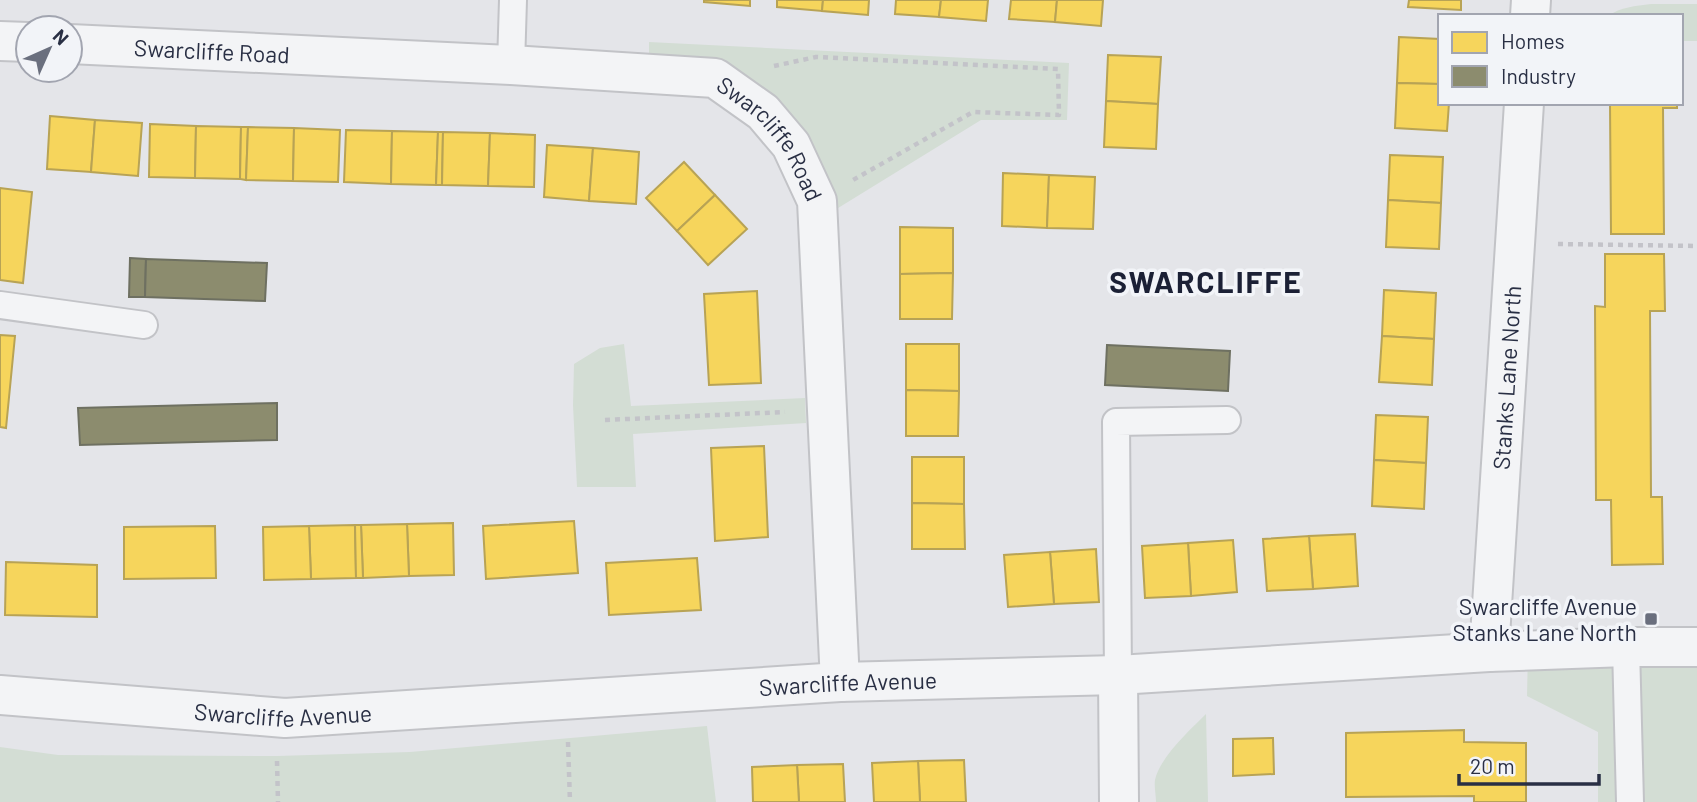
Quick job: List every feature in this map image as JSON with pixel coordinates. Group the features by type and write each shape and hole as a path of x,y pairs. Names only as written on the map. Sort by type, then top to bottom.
{"street":[{"name":"Swarcliffe Road","path":"84,45 511,65 715,78 763,112 792,145 817,201 840,682"},
{"name":"Stanks Lane North","path":"1489,652 1524,105"},
{"name":"Swarcliffe Avenue","path":"0,695 285,718 840,682 1118,675 1489,652 1697,647"},
{"path":"1118,675 1119,802"}],"lane":[{"path":"511,65 513,0"},
{"path":"0,305 144,325"},
{"path":"1118,675 1116,422 1227,420"},
{"path":"1626,647 1630,802"}],"path":[{"path":"715,78 816,57 1058,69 1059,115 973,112 817,201"},
{"path":"1516,244 1697,246"},
{"path":"604,420 827,411"},
{"path":"568,699 570,802"}],"shaded area":[{"path":"1697,4 1697,41 1683,41 1683,14 1611,14 1634,6"},
{"path":"649,42 1069,63 1067,120 981,120 817,221 763,112 649,74"},
{"path":"624,344 631,406 805,398 806,423 633,434 636,487 577,487 574,364 600,348"},
{"path":"1697,647 1697,802 1598,802 1598,732 1527,696 1528,650"},
{"path":"1206,714 1208,802 1156,802 1155,780 1163,762 1176,744"},
{"path":"707,726 716,802 0,802 0,747 58,755 277,756 410,752"}],"building: Homes":[{"path":"750,0 750,6 704,2"},
{"path":"777,0 823,0 822,11 777,7"},
{"path":"823,0 869,0 868,15 822,11"},
{"path":"896,0 941,0 939,17 895,14"},
{"path":"941,0 988,0 986,21 939,17"},
{"path":"1011,0 1057,0 1055,22 1009,19"},
{"path":"1057,0 1103,0 1101,26 1055,22"},
{"path":"1409,0 1461,0 1461,10 1408,7"},
{"path":"1399,37 1438,39 1438,84 1397,83"},
{"path":"1108,55 1161,57 1158,104 1106,101"},
{"path":"1397,83 1438,84 1438,105 1449,105 1447,131 1395,128"},
{"path":"1106,101 1158,104 1156,149 1104,147"},
{"path":"1610,105 1677,105 1677,108 1663,108 1664,234 1611,234"},
{"path":"50,116 95,120 91,172 47,169"},
{"path":"95,120 142,123 138,176 91,172"},
{"path":"150,124 196,126 195,178 149,177"},
{"path":"196,126 241,127 240,179 195,178"},
{"path":"241,127 248,127 246,180 240,179"},
{"path":"248,127 294,128 293,181 246,180"},
{"path":"294,128 340,130 338,182 293,181"},
{"path":"346,130 392,131 391,184 344,182"},
{"path":"392,131 438,132 436,185 391,184"},
{"path":"438,132 443,132 442,185 436,185"},
{"path":"443,132 490,133 488,186 442,185"},
{"path":"490,133 535,135 534,187 488,186"},
{"path":"547,145 593,148 589,201 544,197"},
{"path":"593,148 639,152 636,204 589,201"},
{"path":"1390,155 1443,157 1441,203 1388,200"},
{"path":"684,162 715,195 677,231 646,198"},
{"path":"1003,173 1049,175 1047,228 1002,226"},
{"path":"1049,175 1095,177 1093,229 1047,228"},
{"path":"0,188 32,192 23,283 0,280"},
{"path":"715,195 747,229 708,265 677,231"},
{"path":"1388,200 1441,203 1439,249 1386,247"},
{"path":"900,227 953,228 953,273 900,274"},
{"path":"1605,254 1664,254 1665,311 1650,311 1651,497 1662,497 1663,564 1612,565 1611,500 1596,500 1595,306 1605,307"},
{"path":"953,273 952,319 900,319 900,274"},
{"path":"1384,290 1436,293 1434,339 1382,336"},
{"path":"757,291 761,383 709,385 704,294"},
{"path":"0,335 15,336 6,428 0,427"},
{"path":"1382,336 1434,339 1432,385 1379,382"},
{"path":"906,344 959,344 959,391 906,390"},
{"path":"906,390 959,391 958,436 906,436"},
{"path":"1376,415 1428,417 1426,463 1374,460"},
{"path":"764,446 768,537 715,541 711,448"},
{"path":"912,457 964,457 964,504 912,503"},
{"path":"1374,460 1426,463 1424,509 1372,506"},
{"path":"912,503 964,504 965,549 912,549"},
{"path":"574,521 578,573 486,579 483,526"},
{"path":"453,523 454,575 409,576 407,524"},
{"path":"407,524 409,576 363,578 361,525"},
{"path":"355,525 356,578 311,579 309,526"},
{"path":"355,525 361,525 363,578 356,578"},
{"path":"215,526 216,578 124,579 124,527"},
{"path":"309,526 311,579 264,580 263,527"},
{"path":"1355,534 1358,586 1313,589 1309,536"},
{"path":"1309,536 1313,589 1267,591 1263,539"},
{"path":"1233,540 1237,592 1191,596 1188,543"},
{"path":"1188,543 1191,596 1145,598 1142,546"},
{"path":"1096,549 1099,602 1054,604 1050,552"},
{"path":"1050,552 1054,604 1008,607 1004,555"},
{"path":"697,558 701,610 609,615 606,563"},
{"path":"6,562 97,565 97,617 5,615"},
{"path":"1464,730 1464,742 1526,743 1526,802 1474,802 1474,796 1346,797 1346,733"},
{"path":"1273,738 1274,774 1233,776 1233,739"},
{"path":"964,760 966,802 920,802 918,761"},
{"path":"918,761 920,802 874,802 872,763"},
{"path":"843,764 845,802 799,802 797,765"},
{"path":"797,765 799,802 753,802 752,767"}],"building: Industry":[{"path":"130,258 146,259 145,297 129,297"},
{"path":"146,259 267,263 265,301 145,297"},
{"path":"1107,345 1230,351 1228,391 1105,385"},
{"path":"277,403 277,440 80,445 78,408"}],"place":[{"name":"Swarcliffe Avenue Stanks Lane North","path":"1651,619"}],"district":[{"name":"SWARCLIFFE","path":"1206,281"}]}
